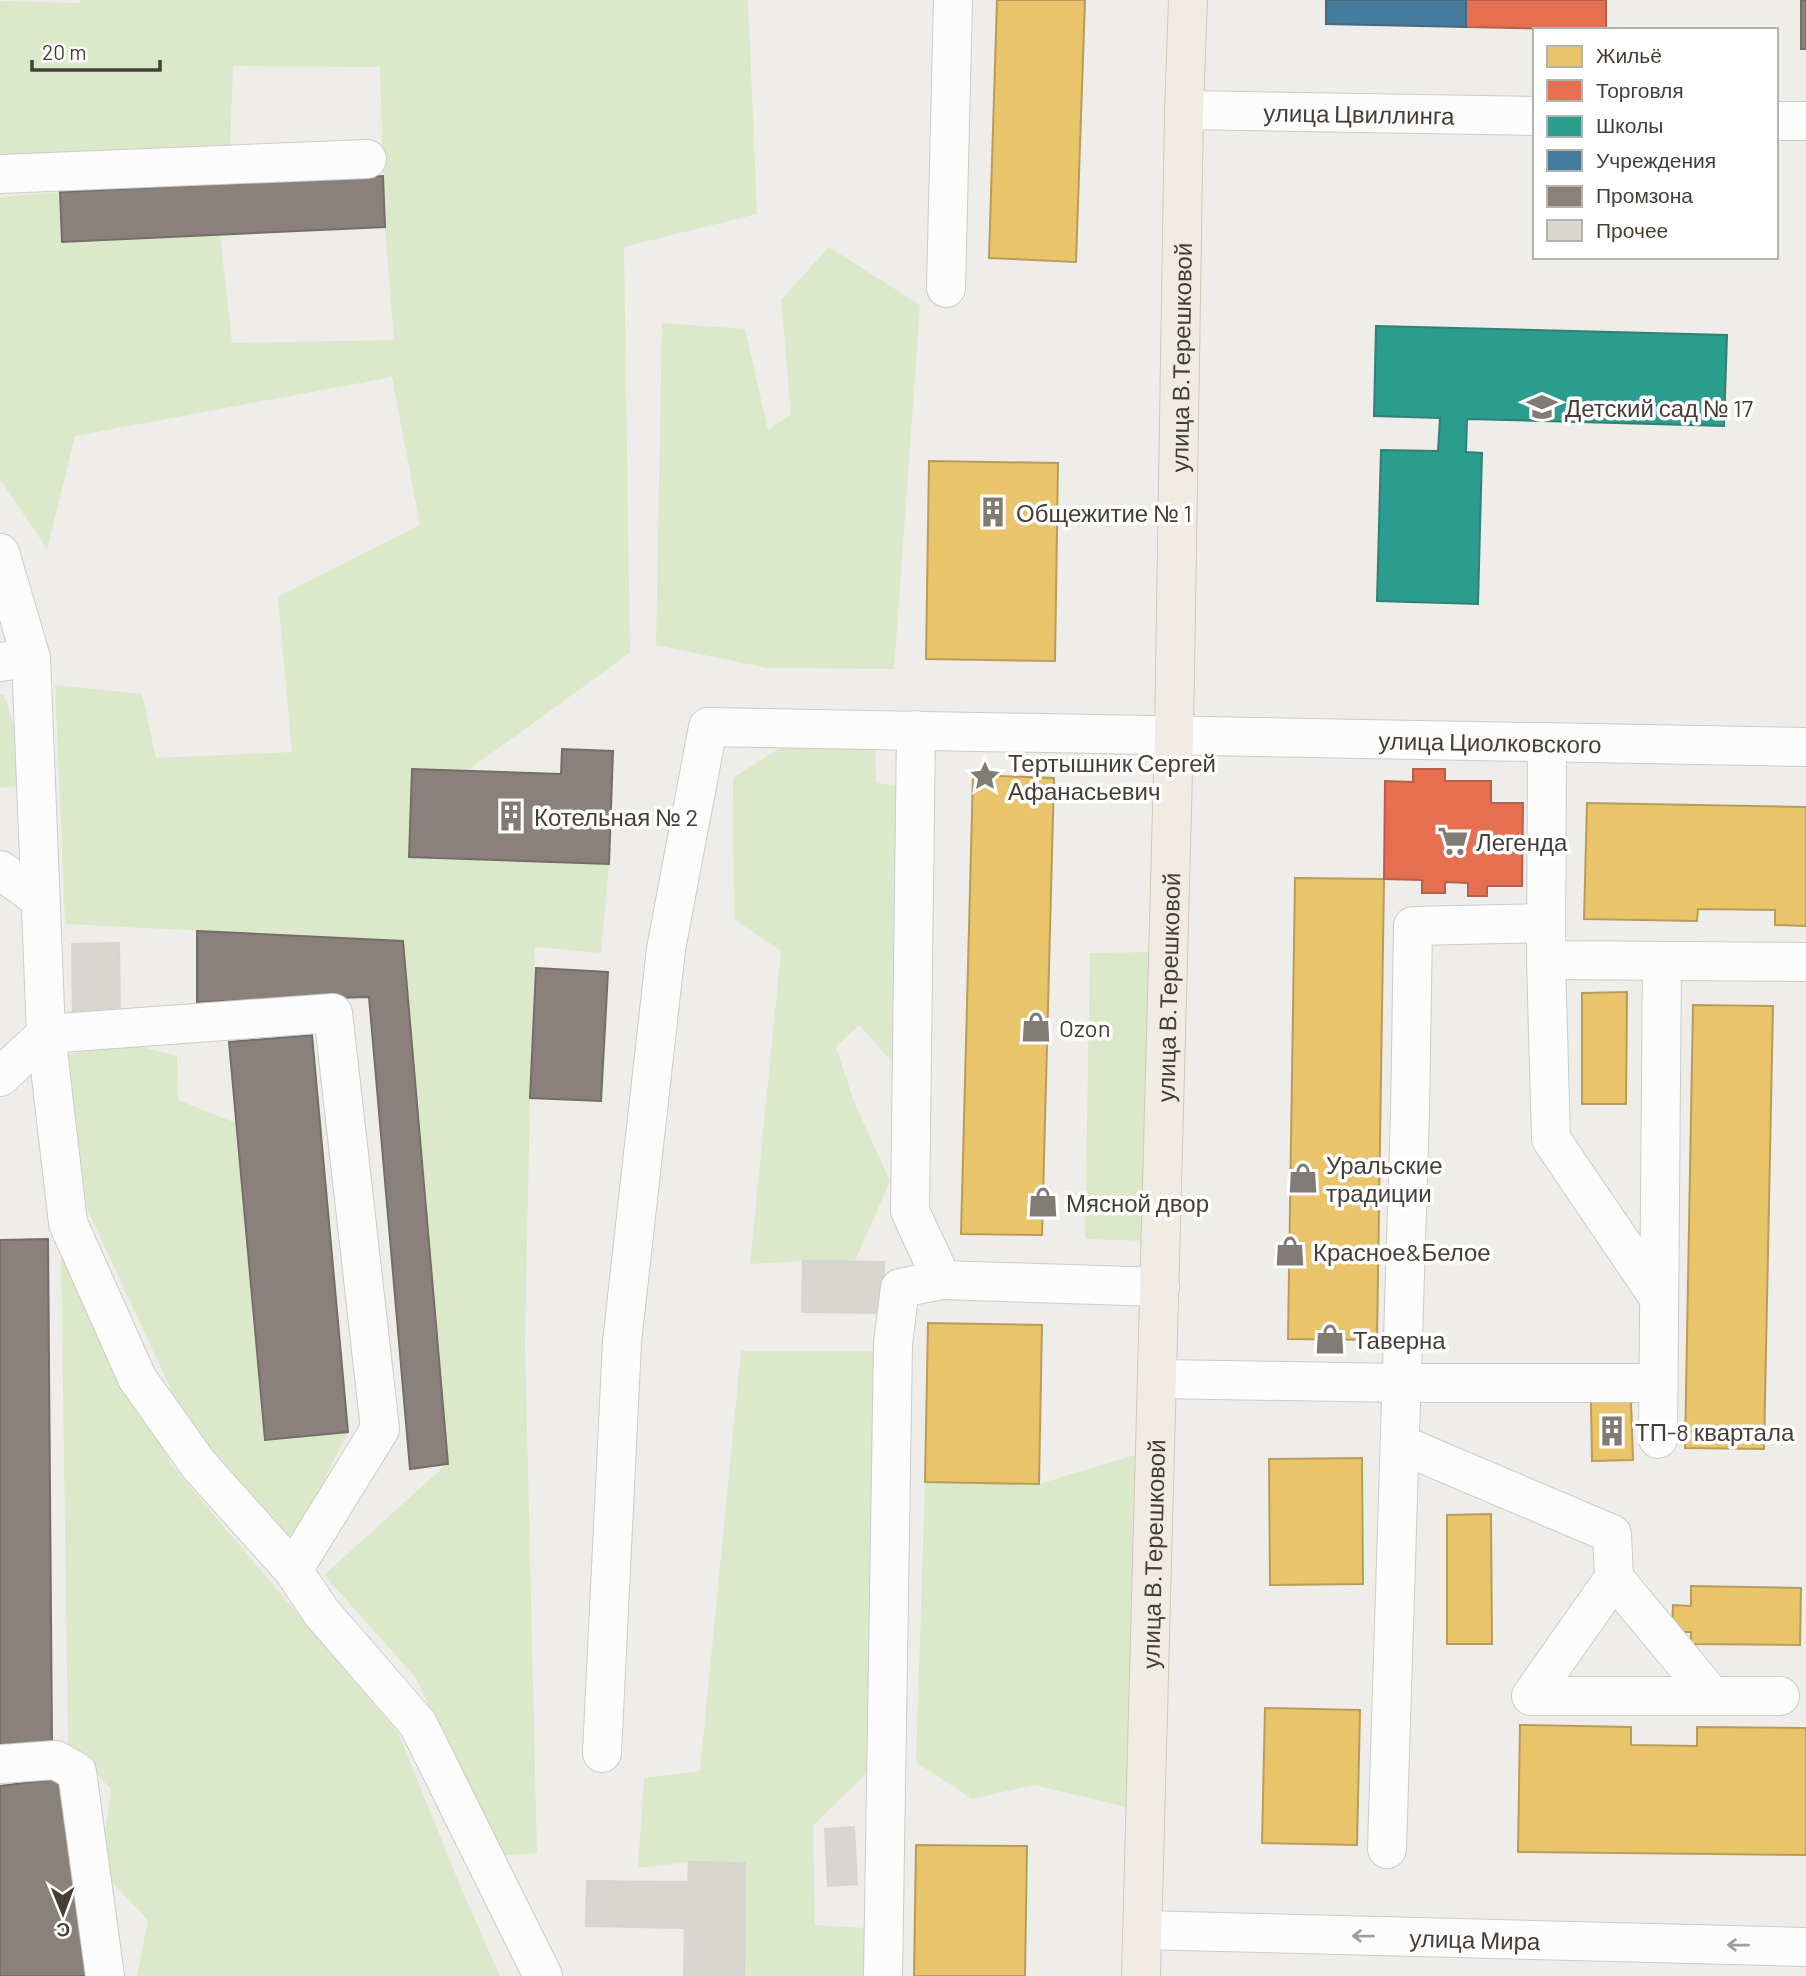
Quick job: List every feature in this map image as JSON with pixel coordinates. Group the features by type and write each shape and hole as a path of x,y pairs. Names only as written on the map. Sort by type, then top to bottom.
{"main road":[{"name":"улица В.Терешковой","path":"1142,1976 1174,734 1188,0"}],"street":[{"path":"946,288 953,0"},
{"name":"улица Цвиллинга","path":"1184,110 1533,116"},
{"path":"1778,121 1806,121"},
{"path":"0,174 367,159"},
{"path":"0,553 15,660 40,899 46,1034 68,1223 137,1378 198,1464 293,1570 321,1612 418,1724 543,1976"},
{"name":"улица Циолковского","path":"602,1753 624,1328 666,949 708,727 1806,747"},
{"path":"916,730 910,1211 942,1280"},
{"path":"1547,742 1546,942 1551,1139 1659,1298"},
{"path":"0,870 40,899"},
{"path":"1387,1849 1410,1114 1413,926 1546,942 1662,961 1806,962"},
{"path":"1658,1439 1662,961"},
{"path":"0,1077 46,1034 332,1013 380,1429 293,1570"},
{"path":"883,1976 893,1343 900,1289 942,1280 1160,1287"},
{"path":"1158,1379 1658,1383"},
{"path":"1400,1444 1612,1534 1614,1578 1712,1696"},
{"path":"1614,1578 1531,1696 1780,1696"},
{"path":"0,1764 56,1760 78,1772 105,1976"},
{"name":"улица Мира","path":"1143,1930 1806,1947"}],"green space":[{"path":"81,0 748,0 757,214 624,247 630,653 467,771 412,769 409,857 609,864 601,953 535,947 525,1343 537,1853 498,1856 416,1678 324,1575 448,1463 403,941 65,924 55,685 142,694 156,758 292,752 278,597 420,525 392,377 75,436 47,549 0,479 0,197 60,192 63,242 220,235 232,343 394,340 385,227 380,67 233,66 230,147 0,157 0,1 80,3"},
{"path":"829,247 920,305 894,669 768,668 656,645 662,323 745,329 768,430 791,414 781,300"},
{"path":"0,695 4,695 21,747 16,786 0,788"},
{"path":"875,742 876,783 906,786 902,1073 859,1025 836,1047 854,1102 890,1181 855,1261 750,1264 781,951 734,919 733,778 783,746"},
{"path":"1153,952 1150,1241 1085,1239 1090,953"},
{"path":"116,1041 177,1056 178,1100 236,1123 264,1439 348,1432 293,1542 186,1422 85,1204 66,1055"},
{"path":"61,1244 171,1464 399,1734 500,1976 137,1976 148,1920 100,1870 111,1789 68,1744"},
{"path":"741,1351 879,1351 873,1767 813,1826 815,1925 865,1928 866,1976 744,1976 745,1863 689,1862 638,1868 644,1778 700,1771"},
{"path":"1138,1454 1131,1808 1034,1785 972,1799 916,1762 925,1482 1039,1484"}],"building: Жильё":[{"path":"997,0 1085,0 1076,262 989,258"},
{"name":"Общежитие № 1","path":"929,461 1058,463 1055,661 926,659"},
{"path":"973,775 1054,778 1042,1235 961,1234"},
{"path":"1587,803 1806,807 1806,926 1775,925 1775,910 1698,909 1697,921 1584,919"},
{"path":"1295,878 1384,879 1377,1340 1288,1339"},
{"path":"1627,992 1626,1104 1582,1104 1582,993"},
{"path":"1693,1005 1773,1006 1764,1449 1685,1448"},
{"path":"928,1323 1042,1325 1039,1484 925,1482"},
{"name":"ТП-8 квартала","path":"1631,1401 1633,1460 1592,1461 1591,1402"},
{"path":"1362,1458 1363,1584 1270,1585 1269,1459"},
{"path":"1491,1514 1492,1644 1447,1644 1447,1515"},
{"path":"1691,1586 1801,1588 1800,1645 1691,1644 1691,1632 1672,1632 1673,1605 1691,1606"},
{"path":"1265,1708 1360,1710 1357,1845 1262,1843"},
{"path":"1520,1725 1631,1727 1631,1745 1697,1746 1697,1727 1806,1728 1806,1855 1518,1852"},
{"path":"916,1845 1027,1846 1025,1976 914,1976"}],"building: Торговля":[{"path":"1466,0 1606,0 1606,28 1466,27"},
{"name":"Легенда","path":"1413,769 1445,769 1445,781 1491,781 1491,803 1523,803 1522,886 1487,886 1487,896 1468,896 1468,883 1445,882 1445,893 1422,893 1422,880 1384,879 1385,781 1413,782"}],"building: Школы":[{"path":"1376,326 1727,335 1724,426 1467,419 1466,452 1482,453 1478,604 1377,601 1381,450 1438,451 1440,418 1374,416"}],"building: Учреждения":[{"path":"1326,0 1466,0 1466,27 1326,24"}],"building: Промзона":[{"path":"1801,0 1806,0 1806,49 1801,49"},
{"path":"383,176 385,227 62,242 60,192"},
{"name":"Котельная № 2","path":"562,749 613,751 609,864 409,857 412,769 561,774"},
{"path":"197,931 403,941 448,1464 410,1469 369,997 197,1002"},
{"path":"536,968 608,972 601,1101 530,1098"},
{"path":"312,1035 348,1432 265,1440 229,1042"},
{"path":"48,1239 52,1743 0,1744 0,1240"},
{"path":"64,1778 87,1976 0,1976 0,1786"}],"building: Прочее":[{"path":"119,943 120,1016 73,1017 72,944"},
{"path":"803,1261 884,1262 884,1313 802,1312"},
{"path":"854,1827 857,1884 828,1886 825,1829"},
{"path":"689,1862 745,1863 744,1976 684,1976 685,1928 586,1926 587,1881 688,1882"}],"place":[{"name":"Детский сад № 17","path":"1542,407"},
{"name":"Общежитие № 1","path":"993,512"},
{"name":"Тертышник Сергей Афанасьевич","path":"985,776"},
{"name":"Котельная № 2","path":"511,816"},
{"name":"Легенда","path":"1453,841"},
{"name":"Ozon","path":"1036,1027"},
{"name":"Уральские традиции","path":"1303,1178"},
{"name":"Мясной двор","path":"1043,1202"},
{"name":"Красное&Белое","path":"1290,1251"},
{"name":"Таверна","path":"1330,1339"},
{"name":"ТП-8 квартала","path":"1612,1431"}]}
